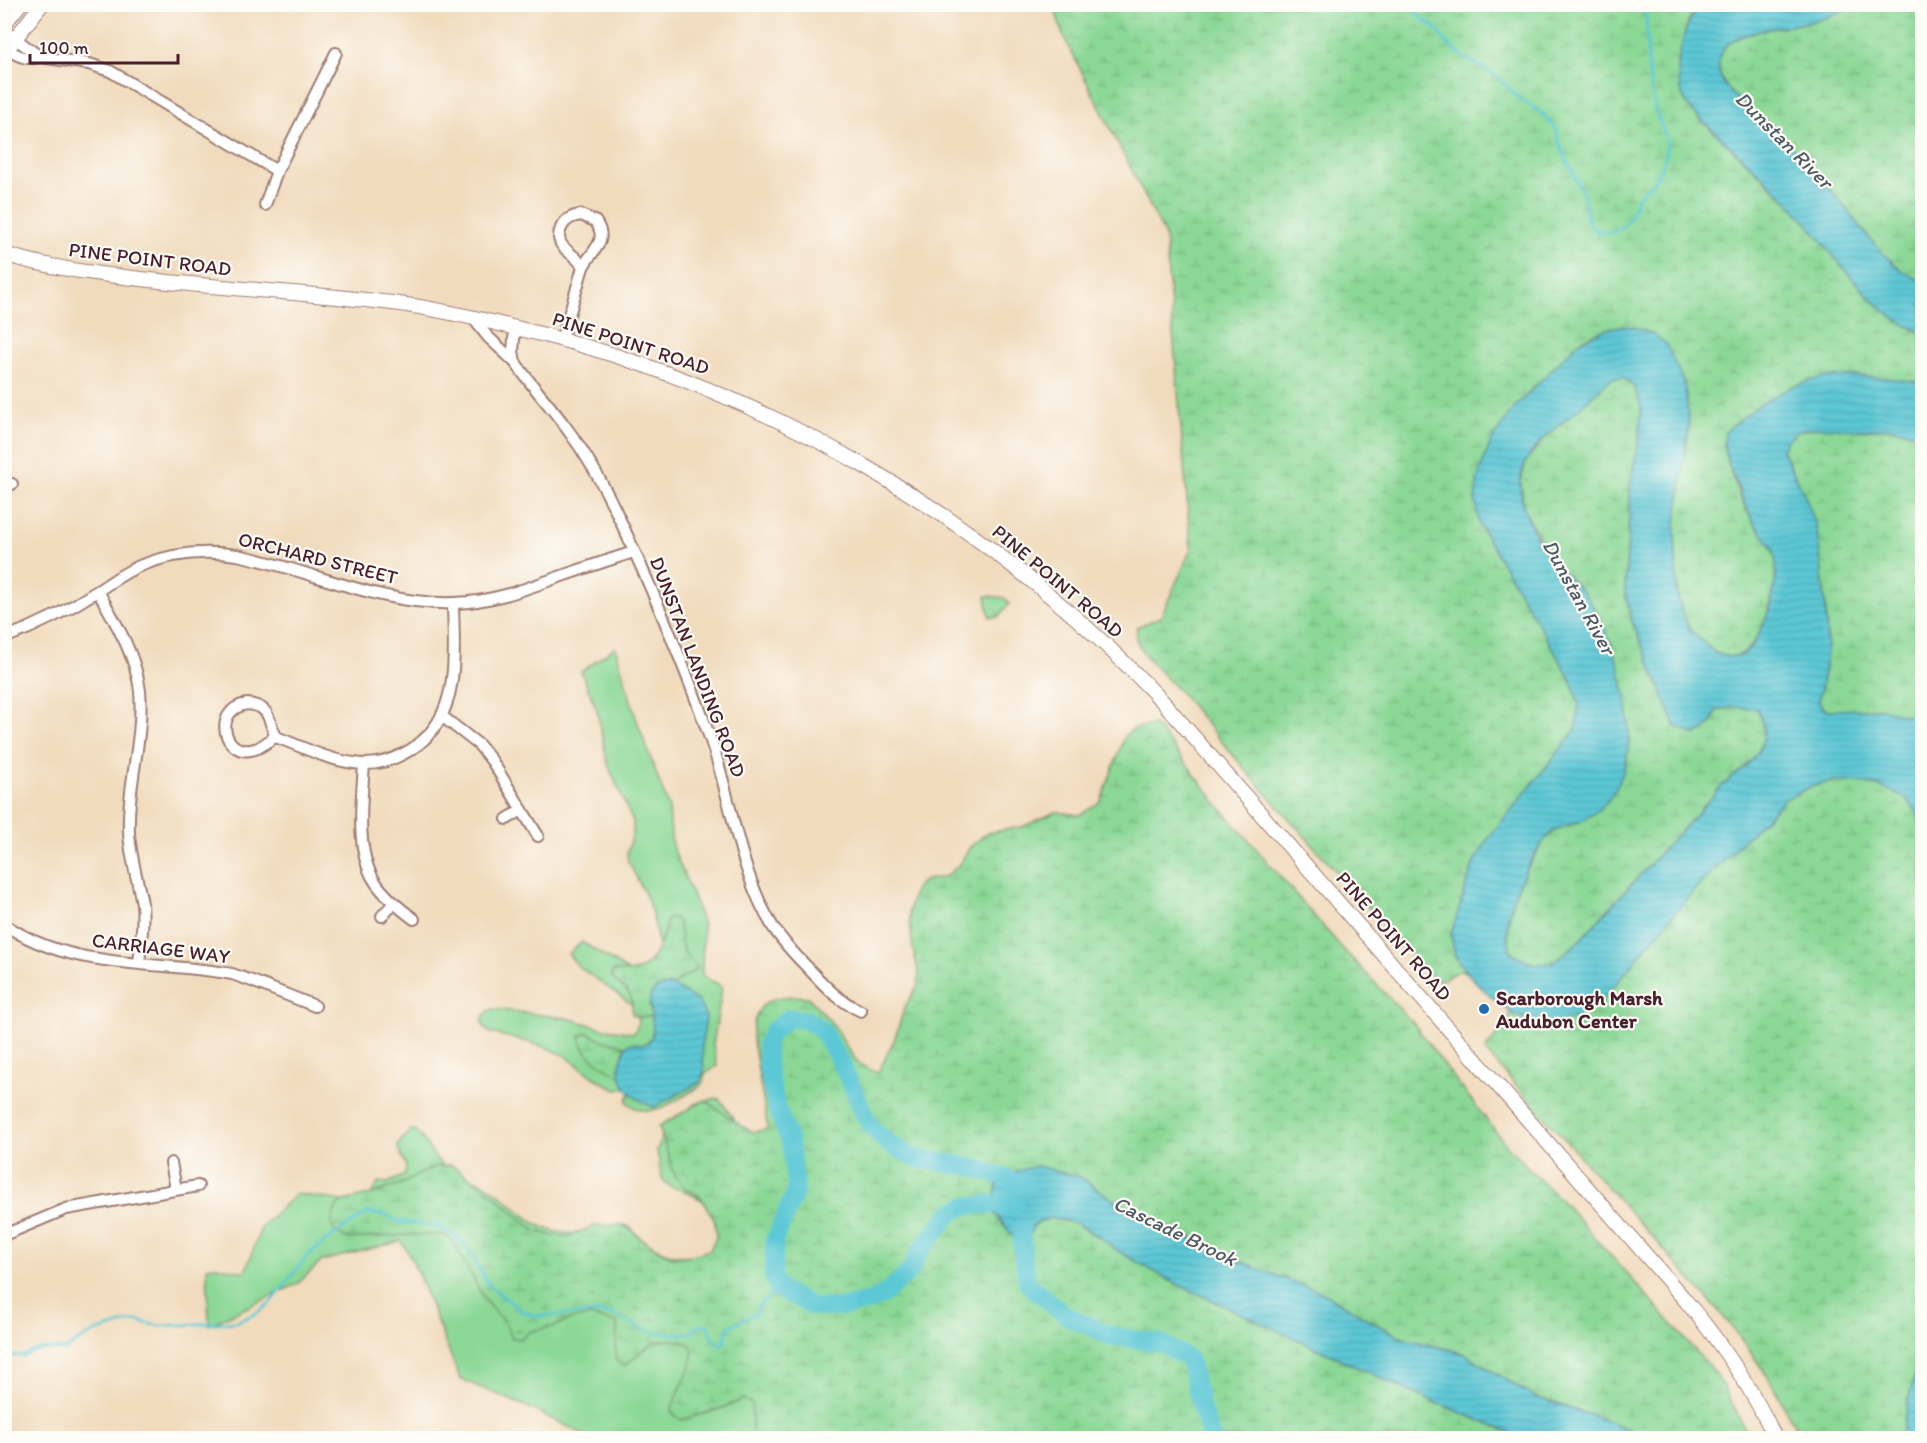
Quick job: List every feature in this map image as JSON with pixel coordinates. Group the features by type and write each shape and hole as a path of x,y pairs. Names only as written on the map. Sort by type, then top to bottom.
{"main road":[{"path":"4,24 20,4"},
{"path":"7,43 42,4"},
{"name":"PINE POINT ROAD","path":"4,254 88,273 395,303 472,317 562,339 633,360 738,401 806,434 903,489 980,541 1035,584 1090,630 1172,712 1713,1333 1737,1369 1775,1438"}],"street":[{"path":"7,43 16,55 32,60 40,57 89,64 110,71 277,171"},
{"path":"265,205 277,171 336,53"},
{"path":"562,339 583,267 599,244 601,234 594,221 586,216 576,216 563,224 559,238 562,247 578,259 583,267"},
{"name":"DUNSTAN LANDING ROAD","path":"472,317 488,337 515,362 566,427 590,462 615,510 700,710 723,777 743,858 762,905 775,929 829,991 846,1004 861,1011"},
{"path":"515,327 513,340 515,362"},
{"name":"ORCHARD STREET","path":"4,638 45,620 143,564 178,555 214,552 252,558 386,595 412,600 453,603 496,598 634,552"},
{"path":"98,591 122,635 140,690 140,723 129,820 131,850 143,916 139,963"},
{"path":"276,737 254,750 241,749 227,737 226,719 238,706 256,705 267,713 276,737 330,758 363,764 381,762 405,753 429,735 442,717 452,686 453,603"},
{"path":"442,717 479,745 492,761 538,836"},
{"path":"363,764 362,820 365,856 374,879 394,903 414,919"},
{"path":"507,819 522,810"},
{"path":"382,916 394,903"},
{"name":"CARRIAGE WAY","path":"4,924 33,941 68,954 232,974 315,1006"},
{"path":"171,1163 176,1189"},
{"path":"4,1235 66,1209 198,1186"}],"green space":[{"path":"1054,5 1700,5 1690,17 1678,60 1684,100 1699,118 1793,206 1864,292 1883,309 1915,330 1922,332 1922,382 1840,376 1724,444 1743,502 1752,520 1770,545 1776,563 1776,577 1768,614 1751,646 1739,655 1725,656 1709,648 1691,629 1682,610 1677,586 1675,535 1689,426 1621,326 1603,330 1579,342 1514,408 1475,499 1479,524 1570,678 1579,704 1576,730 1490,836 1474,862 1451,934 1455,956 1466,972 1460,970 1440,981 1428,974 1249,774 1178,690 1145,656 1136,639 1137,627 1161,617 1191,549 1165,236 1062,33"},
{"path":"1858,5 1922,5 1922,281 1910,276 1880,251 1812,168 1736,98 1720,75 1720,55 1729,43 1738,38 1763,30 1811,22"},
{"path":"1612,378 1624,378 1634,387 1641,407 1639,441 1631,478 1625,591 1631,619 1676,727 1713,721 1717,710 1733,707 1757,708 1764,728 1763,740 1750,762 1724,784 1582,938 1557,960 1541,965 1522,960 1511,953 1507,930 1513,899 1524,874 1544,840 1557,829 1579,822 1626,765 1629,737 1628,714 1621,677 1608,640 1586,596 1555,564 1523,508 1521,481 1526,461 1545,438"},
{"path":"1822,427 1858,430 1893,428 1922,435 1922,720 1884,709 1827,710 1819,701 1827,652 1826,613 1816,525 1804,494 1782,450 1788,439 1798,432"},
{"path":"986,596 1005,598 1009,604 998,617 990,617"},
{"path":"615,647 638,724 669,808 672,846 703,925 702,974 722,988 713,1045 717,1066 704,1075 704,1082 699,1087 654,1110 636,1108 627,1102 638,1080 616,1090 564,1055 539,1045 488,1032 482,1023 485,1014 494,1009 566,1018 606,1029 633,1033 637,1026 636,1011 631,1004 579,967 568,954 582,942 637,977 660,952 647,898 628,861 627,853 633,833 633,822 608,765 597,710 581,672"},
{"path":"1154,725 1219,806 1342,948 1414,1024 1506,1145 1573,1213 1716,1374 1750,1438 1650,1438 1533,1396 1463,1353 1401,1338 1319,1291 1258,1269 1131,1212 1080,1177 1006,1175 997,1183 993,1211 1012,1235 1022,1255 1033,1226 1041,1221 1049,1218 1075,1223 1171,1281 1418,1395 1522,1438 752,1438 752,1404 743,1399 737,1403 681,1420 671,1412 691,1364 692,1346 673,1340 664,1340 640,1352 625,1366 616,1360 617,1323 590,1316 531,1331 520,1339 512,1338 506,1325 486,1302 453,1242 445,1235 349,1239 336,1234 331,1224 340,1202 373,1194 405,1182 433,1167 451,1165 480,1184 534,1230 553,1236 570,1236 594,1226 621,1225 671,1257 693,1255 710,1250 716,1237 715,1221 700,1196 685,1188 675,1176 659,1126 705,1100 743,1127 754,1132 768,1129 752,1035 757,1013 768,1001 776,998 808,997 831,1022 856,1060 870,1070 879,1071 895,1038 905,1006 918,986 919,974 912,944 909,910 915,889 923,881 946,876 958,866 970,847 987,833 1022,827 1056,812 1080,815 1101,801 1125,735 1135,728"},
{"path":"1834,781 1869,784 1902,796 1918,813 1922,831 1922,1350 1908,1400 1901,1438 1801,1438 1770,1380 1717,1309 1486,1052 1486,1048 1508,1023 1510,1012 1536,1025 1696,888 1785,799 1810,787"},
{"path":"674,918 679,923 684,952 697,967 673,986 668,985 650,1006 652,1016 637,1017 632,1014 629,994 615,982 611,975 613,971 638,970 650,962 658,949 667,920"},
{"path":"586,1033 625,1047 620,1065 621,1077 596,1061 585,1050 580,1036"},
{"path":"716,1098 734,1119 738,1128 1199,1438 591,1438 530,1408 460,1379 412,1259 401,1241 322,1261 297,1284 209,1325 207,1267 217,1266 245,1272 262,1226 296,1194 364,1204 378,1182 388,1183 405,1175 406,1166 397,1146 411,1130 420,1136 442,1165 485,1184 532,1221 553,1231 593,1232 624,1225 630,1227 642,1239 655,1247 674,1255 689,1256 708,1252 717,1245 716,1207 671,1187 663,1180 657,1150 665,1129 695,1104"}],"water":[{"name":"Dunstan River","path":"1700,5 1858,5 1811,22 1763,30 1738,38 1722,51 1719,58 1719,71 1729,90 1805,160 1880,251 1910,276 1922,281 1922,332 1894,318 1880,307 1846,271 1784,197 1690,109 1680,88 1678,75 1680,49 1688,25"},
{"name":"Dunstan River","path":"1621,326 1635,327 1653,334 1666,344 1685,385 1689,426 1675,532 1677,593 1690,630 1715,653 1729,657 1742,655 1753,645 1770,610 1776,579 1776,562 1773,548 1752,520 1728,463 1724,444 1725,432 1764,402 1807,382 1823,378 1869,376 1922,382 1922,435 1894,428 1804,429 1787,440 1782,450 1804,494 1816,525 1826,613 1827,652 1819,701 1827,710 1884,709 1922,720 1922,831 1918,813 1906,798 1880,786 1834,781 1810,787 1785,799 1696,888 1603,999 1577,1017 1558,1023 1536,1025 1510,1012 1466,972 1455,956 1451,934 1474,862 1490,836 1576,730 1579,704 1570,678 1479,524 1475,499 1478,476 1491,441 1514,408 1579,342 1603,330","holes":["1612,378 1624,378 1634,387 1641,407 1639,441 1631,478 1625,591 1631,619 1676,727 1695,735 1709,726 1717,710 1733,707 1757,708 1764,728 1763,740 1750,762 1724,784 1582,938 1565,954 1550,963 1532,963 1511,953 1507,936 1508,920 1516,891 1538,849 1555,830 1593,814 1611,797 1626,762 1629,735 1623,681 1612,646 1587,597 1563,573 1533,529 1522,500 1522,473 1527,460 1549,434"]},
{"path":"668,985 698,1001 706,1017 702,1044 704,1072 699,1083 654,1107 638,1099 626,1088 622,1081 620,1065 626,1046 633,1043 644,1044 650,1040 653,1027 650,997 658,987"},
{"path":"1037,1166 1080,1177 1131,1212 1258,1269 1319,1291 1401,1338 1463,1353 1533,1396 1650,1438 1522,1438 1418,1395 1171,1281 1075,1223 1050,1218 1033,1226 1023,1256 1012,1235 993,1211 994,1199 1003,1178 1017,1171"},
{"path":"1922,1350 1922,1438 1901,1438 1908,1400"}],"waterway":[{"path":"1410,4 1424,21 1435,27 1458,53 1499,78 1518,97 1544,115 1556,129 1562,150 1584,196 1588,222 1594,229 1611,233 1622,227 1630,217 1637,198 1657,177 1666,156 1667,141 1655,109 1648,67 1646,12 1648,4"},
{"path":"1015,1205 1012,1203 965,1206 951,1213 918,1254 911,1271 884,1294 871,1301 839,1308 814,1307 778,1289 773,1275 775,1240 796,1190 790,1142 777,1109 768,1070 766,1044 773,1030 789,1018 806,1020 821,1029 841,1063 870,1126 888,1143 914,1158 971,1167 1004,1177 1026,1188"},
{"path":"4,1356 24,1356 33,1351 45,1349 66,1350 95,1332 128,1322 138,1321 160,1326 234,1322 248,1317 269,1304 312,1252 367,1213 385,1215 400,1222 429,1225 446,1230 463,1242 489,1285 521,1311 535,1316 599,1313 614,1315 650,1332 672,1334 690,1333 704,1325 709,1326 717,1344 723,1344 729,1327 756,1313 761,1303 778,1289"},
{"name":"Cascade Brook","path":"1021,1229 1028,1284 1067,1316 1111,1336 1161,1343 1189,1359 1203,1414 1212,1438"}],"place":[{"name":"Scarborough Marsh Audubon Center","path":"1484,1009"}]}
